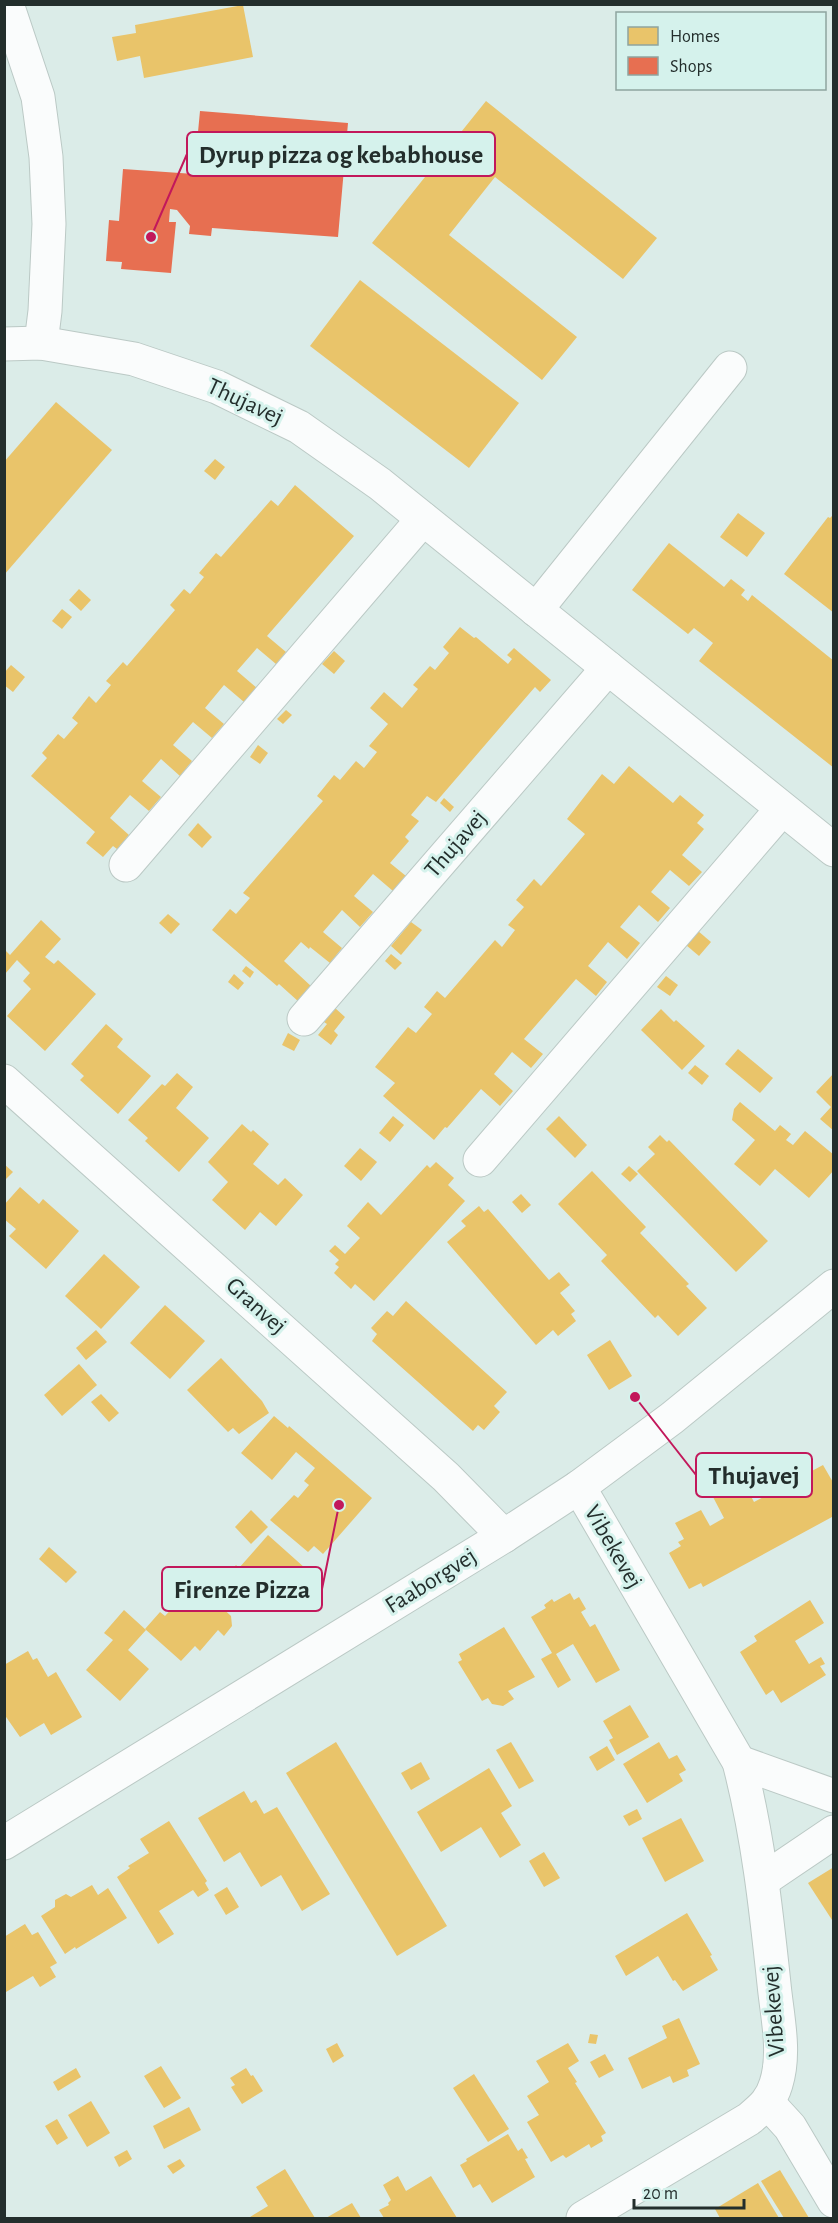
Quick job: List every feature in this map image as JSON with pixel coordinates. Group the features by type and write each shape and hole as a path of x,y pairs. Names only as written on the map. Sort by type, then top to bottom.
{"street":[{"path":"7,4 38,97 46,157 49,224 45,312 41,344"},
{"name":"Thujavej","path":"4,344 41,344 134,359 217,387 299,427 380,484 834,850"},
{"path":"536,610 730,368"},
{"path":"126,865 423,519"},
{"name":"Thujavej","path":"304,1019 608,668"},
{"path":"480,1160 782,809"},
{"name":"Granvej","path":"4,1081 446,1477 504,1536"},
{"name":"Faaborgvej","path":"4,1843 579,1488 672,1418 834,1286"},
{"name":"Vibekevej","path":"579,1488 739,1762 752,1813 763,1880 780,2050 777,2082 768,2103"},
{"path":"739,1762 834,1796"},
{"path":"763,1880 834,1832"},
{"path":"583,2218 749,2119 768,2103 790,2127 834,2201"}],"building: Homes":[{"path":"243,5 253,57 144,78 140,56 117,61 112,37 136,33 135,25"},
{"path":"486,101 657,238 623,279 495,177 449,235 577,337 542,380 372,243"},
{"path":"360,280 519,403 469,468 310,346"},
{"path":"56,402 112,450 4,575 4,462"},
{"path":"215,459 225,467 215,480 204,471"},
{"path":"295,485 354,536 267,636 286,652 276,664 257,648 237,671 257,688 244,702 224,685 205,708 224,724 212,738 193,722 173,745 192,761 180,776 161,759 142,781 161,797 149,811 130,795 110,818 129,835 117,849 113,846 103,857 86,843 95,832 31,776 47,758 42,753 58,734 64,739 78,723 72,718 89,696 96,703 111,685 106,681 123,662 127,666 175,610 170,605 184,589 190,594 204,577 199,573 216,553 221,557 271,500 278,506"},
{"path":"738,513 765,533 747,557 720,537"},
{"path":"834,514 834,613 784,574 828,517"},
{"path":"669,543 724,587 731,579 745,590 741,595 748,601 752,595 834,661 834,768 699,661 713,643 694,628 688,634 632,590"},
{"path":"79,589 91,600 81,611 69,600"},
{"path":"62,609 72,617 62,629 52,621"},
{"path":"460,627 474,638 476,637 508,664 512,659 507,655 514,648 551,680 540,692 535,687 436,802 427,796 411,815 419,821 405,837 409,841 390,863 406,876 393,891 373,874 354,896 373,912 360,927 342,910 323,932 342,948 330,963 301,942 284,961 312,987 299,1002 212,930 230,909 236,914 250,898 243,893 323,801 317,796 334,775 340,780 356,761 364,768 377,752 369,746 388,724 370,708 384,692 402,708 418,689 413,685 430,666 435,670 449,653 443,647"},
{"path":"334,651 345,661 334,674 322,664"},
{"path":"11,665 25,677 13,692 4,685 4,673"},
{"path":"286,710 292,715 283,724 277,719"},
{"path":"258,745 268,753 260,764 250,757"},
{"path":"629,766 673,803 680,795 704,815 697,823 704,829 682,855 702,872 689,886 670,870 651,892 670,908 658,922 639,905 620,927 640,943 627,959 608,942 588,966 607,982 596,996 576,979 524,1039 543,1054 531,1068 512,1052 494,1074 513,1091 500,1106 481,1089 434,1140 383,1096 395,1083 375,1067 408,1027 416,1033 432,1014 424,1007 437,991 445,998 495,940 502,947 515,930 508,925 524,907 516,900 534,879 541,886 585,834 567,819 602,774 614,784"},
{"path":"444,798 454,807 450,812 440,803"},
{"path":"198,823 212,837 202,848 188,835"},
{"path":"168,914 180,924 171,934 159,923"},
{"path":"41,920 61,939 45,957 54,964 58,960 96,994 45,1051 7,1016 31,989 23,981 30,973 17,960 5,974 5,950 10,955"},
{"path":"411,922 422,930 401,955 391,946"},
{"path":"698,931 711,942 699,956 686,945"},
{"path":"391,954 402,963 395,970 385,961"},
{"path":"246,966 254,972 250,978 242,971"},
{"path":"234,974 244,983 238,990 228,982"},
{"path":"666,976 678,985 670,996 657,987"},
{"path":"335,1008 345,1017 334,1031 338,1035 331,1045 318,1035 327,1024 324,1022"},
{"path":"661,1009 705,1046 682,1070 641,1030"},
{"path":"106,1024 123,1039 117,1047 151,1076 118,1114 80,1080 84,1076 71,1064"},
{"path":"288,1033 300,1040 294,1051 282,1045"},
{"path":"738,1049 773,1078 760,1093 725,1064"},
{"path":"695,1065 709,1076 702,1085 688,1073"},
{"path":"177,1073 193,1087 176,1108 209,1138 179,1172 145,1141 148,1138 128,1120 162,1084 165,1086"},
{"path":"834,1073 834,1131 820,1119 831,1107 816,1092"},
{"path":"740,1102 775,1131 780,1125 791,1134 786,1140 793,1145 805,1131 834,1155 834,1170 809,1198 775,1169 760,1186 734,1164 755,1140 732,1120 734,1109"},
{"path":"393,1116 404,1125 390,1142 379,1133"},
{"path":"559,1116 587,1145 575,1158 546,1129"},
{"path":"242,1124 269,1144 253,1164 278,1185 285,1178 303,1195 276,1226 260,1212 245,1230 212,1200 228,1182 208,1162"},
{"path":"660,1135 667,1142 669,1140 768,1241 736,1272 637,1171 655,1154 648,1147"},
{"path":"360,1148 377,1162 361,1181 344,1166"},
{"path":"436,1162 454,1178 448,1185 465,1201 374,1301 355,1284 351,1289 334,1273 339,1267 335,1264 339,1260 329,1251 335,1245 345,1254 360,1238 347,1226 368,1202 381,1215 427,1165 430,1168"},
{"path":"4,1164 13,1172 4,1181"},
{"path":"629,1166 638,1174 630,1182 621,1174"},
{"path":"592,1171 646,1227 640,1233 689,1284 686,1286 707,1308 678,1336 658,1315 655,1318 601,1261 607,1255 558,1204"},
{"path":"20,1187 39,1204 43,1199 79,1231 46,1269 9,1236 16,1229 4,1219 4,1205"},
{"path":"521,1194 531,1205 522,1213 512,1202"},
{"path":"479,1206 484,1212 488,1209 549,1280 559,1272 570,1285 560,1293 575,1311 571,1314 576,1321 558,1336 553,1330 536,1345 447,1242 466,1226 461,1221"},
{"path":"104,1254 140,1287 101,1329 65,1296"},
{"path":"406,1301 507,1392 494,1406 500,1412 484,1430 478,1425 473,1431 372,1341 377,1334 371,1328 387,1311 393,1316"},
{"path":"165,1305 205,1341 170,1379 130,1343"},
{"path":"96,1330 107,1342 86,1360 76,1348"},
{"path":"610,1340 632,1376 609,1390 587,1355"},
{"path":"221,1358 262,1401 269,1413 239,1434 233,1428 228,1432 187,1390"},
{"path":"79,1364 97,1385 62,1416 44,1395"},
{"path":"101,1394 119,1413 109,1422 91,1402"},
{"path":"274,1416 288,1428 289,1426 372,1498 323,1554 314,1546 308,1552 270,1520 294,1495 298,1498 309,1485 304,1481 315,1468 296,1452 272,1480 241,1453"},
{"path":"823,1465 834,1484 832,1517 703,1587 701,1583 689,1589 669,1553 681,1546 678,1542 684,1539 675,1523 701,1510 710,1526 724,1518 713,1497 743,1481 754,1502"},
{"path":"251,1510 268,1527 251,1544 235,1527"},
{"path":"268,1535 305,1568 275,1602 256,1585 245,1598 224,1579 236,1565 239,1568"},
{"path":"49,1547 77,1572 66,1583 39,1559"},
{"path":"201,1577 221,1595 215,1601 231,1616 232,1626 224,1636 218,1630 200,1651 195,1646 181,1661 145,1629 160,1612 165,1616"},
{"path":"570,1593 574,1600 579,1597 586,1609 581,1612 590,1627 595,1624 620,1670 596,1683 573,1644 556,1654 571,1680 558,1688 541,1659 552,1653 531,1617 546,1608 544,1605 552,1599 554,1602"},
{"path":"810,1600 824,1623 795,1641 809,1664 821,1657 825,1664 820,1666 826,1675 781,1703 773,1690 766,1695 740,1652 757,1641 754,1636"},
{"path":"124,1610 146,1630 128,1650 149,1669 120,1701 86,1670 113,1640 104,1633"},
{"path":"504,1627 535,1677 508,1691 514,1699 503,1706 492,1704 488,1698 482,1701 458,1662 462,1660 459,1654"},
{"path":"28,1651 33,1660 37,1658 48,1677 56,1672 82,1717 51,1735 44,1723 20,1737 4,1714 4,1665"},
{"path":"630,1705 649,1737 617,1755 609,1740 613,1738 603,1721"},
{"path":"336,1742 447,1926 397,1956 286,1773"},
{"path":"511,1742 534,1781 519,1789 496,1750"},
{"path":"659,1742 669,1759 677,1755 686,1770 679,1774 683,1781 647,1803 623,1764"},
{"path":"607,1746 615,1760 597,1771 589,1757"},
{"path":"421,1762 430,1779 411,1790 401,1773"},
{"path":"489,1768 512,1806 501,1813 521,1845 500,1858 481,1827 441,1852 417,1812"},
{"path":"244,1791 251,1803 256,1800 264,1814 277,1807 330,1894 302,1911 281,1875 261,1887 240,1852 224,1862 198,1818"},
{"path":"637,1809 642,1819 629,1826 623,1816"},
{"path":"681,1818 704,1861 665,1882 642,1838"},
{"path":"169,1821 207,1881 205,1883 209,1890 198,1897 193,1890 159,1911 174,1934 158,1944 117,1877 130,1868 128,1866 149,1853 140,1839"},
{"path":"544,1852 560,1878 544,1887 529,1861"},
{"path":"834,1867 834,1923 808,1883"},
{"path":"92,1885 98,1895 108,1888 127,1918 65,1954 41,1916 55,1907 55,1900 66,1894 71,1897"},
{"path":"227,1887 239,1907 226,1915 214,1895"},
{"path":"687,1913 712,1955 710,1956 718,1970 683,1991 675,1980 673,1981 658,1956 626,1976 615,1956"},
{"path":"25,1924 32,1935 38,1932 57,1963 50,1967 56,1977 40,1987 33,1976 6,1992 4,1937"},
{"path":"679,2018 700,2064 687,2070 689,2076 673,2083 670,2076 642,2089 628,2058 667,2038 662,2026"},
{"path":"590,2034 598,2035 596,2044 588,2043"},
{"path":"337,2043 344,2056 333,2063 326,2049"},
{"path":"568,2043 579,2061 568,2068 606,2133 601,2136 603,2141 591,2148 589,2144 566,2158 563,2155 551,2162 527,2122 539,2115 527,2096 549,2082 536,2061"},
{"path":"605,2054 614,2070 599,2078 590,2062"},
{"path":"161,2066 181,2098 164,2108 144,2076"},
{"path":"76,2068 81,2077 58,2091 53,2082"},
{"path":"246,2068 263,2091 242,2104 231,2087 235,2085 230,2078"},
{"path":"474,2074 509,2129 488,2142 453,2088"},
{"path":"91,2101 110,2133 87,2147 68,2115"},
{"path":"189,2107 201,2130 164,2149 153,2126"},
{"path":"57,2119 68,2138 57,2145 45,2126"},
{"path":"508,2134 518,2151 522,2148 535,2177 492,2203 480,2184 473,2188 460,2165"},
{"path":"127,2150 132,2159 119,2167 114,2157"},
{"path":"180,2159 185,2166 173,2174 167,2166"},
{"path":"285,2169 315,2218 251,2218 268,2206 256,2187"},
{"path":"780,2170 809,2218 784,2218 761,2181"},
{"path":"398,2176 406,2191 431,2176 457,2218 384,2218 379,2210 389,2205 391,2200 383,2185"},
{"path":"758,2183 779,2218 720,2218 715,2209"},
{"path":"352,2203 361,2218 326,2218"}],"building: Shops":[{"path":"200,111 348,123 338,237 212,228 211,236 189,234 190,226 177,210 170,209 169,222 176,222 171,273 121,269 122,262 106,261 109,220 119,221 123,169 194,174"}],"place":[{"name":"Dyrup pizza og kebabhouse","path":"151,237"},
{"name":"Thujavej","path":"635,1397"},
{"name":"Firenze Pizza","path":"339,1505"}]}
